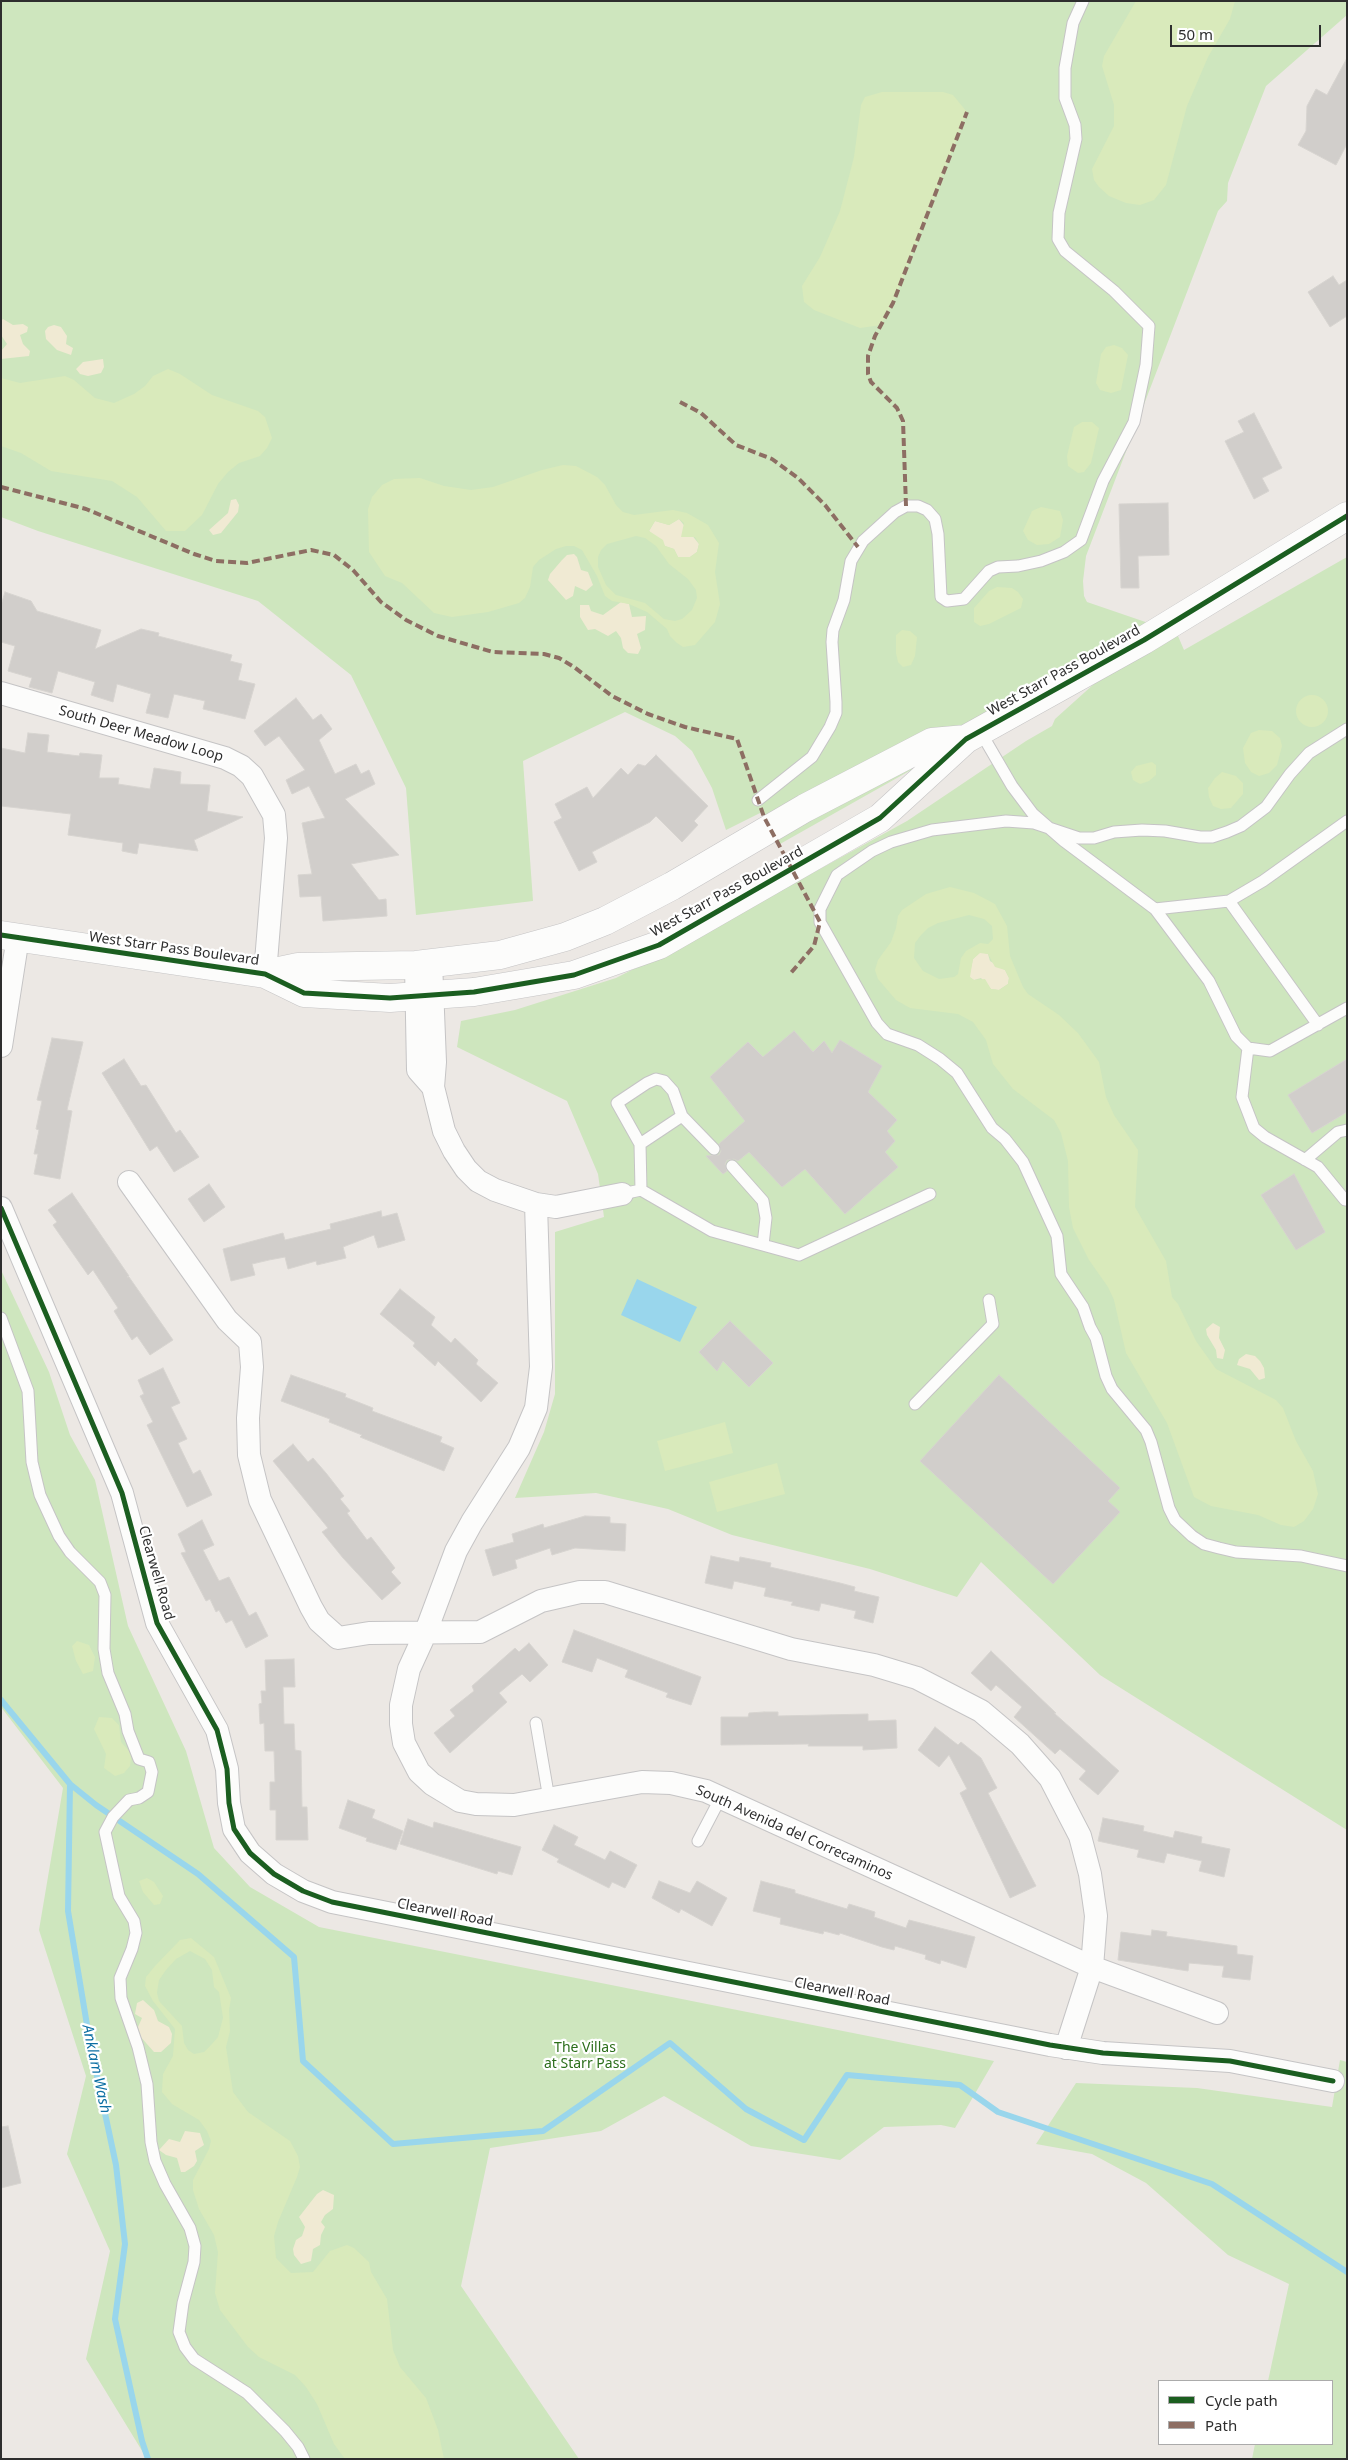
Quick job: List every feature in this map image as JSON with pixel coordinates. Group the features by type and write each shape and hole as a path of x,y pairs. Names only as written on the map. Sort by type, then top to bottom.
{"street":[{"name":"West Starr Pass Boulevard","path":"10,936 265,974 304,993 390,998 424,996 501,988 574,975 659,945 880,818 973,735 1144,640 1347,516"},
{"name":"South Deer Meadow Loop","path":"1,693 225,758 241,766 252,776 274,815 276,838 265,974"},
{"name":"West Starr Pass Boulevard","path":"265,974 298,967 423,964 500,955 565,937 605,921 672,886 805,808 932,742 973,735"},
{"path":"1,1046 10,936"},
{"path":"423,964 424,996 418,1070 432,1087 444,1131 466,1169 478,1181 495,1190 536,1204 556,1207 632,1192"},
{"path":"129,1182 227,1320 250,1342 252,1367 248,1418 249,1456 260,1500 320,1621 338,1638 369,1634 480,1632 541,1601 580,1592 605,1592 791,1649 874,1665 916,1678 981,1711 1020,1744 1050,1778 1080,1836 1090,1874 1096,1916 1092,1968 1066,2048"},
{"name":"South Avenida del Correcaminos","path":"536,1204 541,1367 536,1408 519,1448 456,1551 425,1634 409,1669 401,1705 401,1724 404,1743 419,1772 432,1784 460,1801 514,1805 642,1782 671,1783 706,1791 1092,1968 1217,2013"},
{"name":"Clearwell Road","path":"1,1208 122,1493 157,1623 217,1730 227,1769 229,1804 234,1829 250,1853 274,1874 303,1891 332,1902 1066,2048 1103,2053 1230,2061 1338,2082"}],"lane":[{"path":"758,800 812,757 830,728 836,713 833,630 844,600 851,560 863,541 895,512 906,506 918,506 927,510 935,519 938,534 941,597 947,601 964,599 989,571 998,567 1018,566 1041,561 1075,546 1081,540 1103,481 1134,422 1146,365 1149,326 1114,291 1065,251 1058,239 1059,213 1076,139 1075,125 1065,98 1065,68 1073,23 1083,1"},
{"path":"1347,729 1309,753 1290,774 1266,807 1241,826 1220,834 1200,837 1165,831 1142,830 1114,832 1094,838 1078,838 1034,823 1006,820 932,830 891,842 860,857 837,874 820,909 820,922 876,1024 887,1034 918,1045 940,1059 956,1073 992,1128 1005,1139 1023,1162 1057,1236 1061,1274 1083,1307 1096,1338 1112,1389 1146,1430 1156,1453 1169,1508 1175,1520 1204,1544 1236,1552 1300,1556 1347,1566"},
{"path":"973,735 1033,814 1155,909 1209,981 1236,1036 1248,1048 1270,1051 1347,1008"},
{"path":"1155,909 1229,901 1263,881 1347,821"},
{"path":"1229,901 1318,1025"},
{"path":"1248,1048 1242,1097 1254,1128 1265,1137 1318,1167 1345,1200 1347,1200"},
{"path":"714,1149 682,1116 673,1091 664,1081 656,1079 647,1083 616,1103 640,1144 632,1192 712,1230 763,1245 799,1255 930,1194"},
{"path":"640,1144 682,1116"},
{"path":"1305,1160 1338,1132 1347,1130"},
{"path":"732,1166 763,1201 766,1218 763,1245"},
{"path":"915,1404 993,1324 989,1300"},
{"path":"1,1318 28,1391 32,1462 40,1495 59,1536 70,1552 100,1582 104,1596 104,1649 108,1673 125,1714 128,1731 139,1759 149,1762 152,1772 148,1792 139,1798 129,1800 107,1825 105,1832 119,1896 134,1921 136,1933 132,1950 120,1978 121,1998 138,2048 147,2084 150,2100 151,2142 155,2161 165,2184 190,2228 194,2246 194,2262 183,2302 179,2332 185,2347 194,2359 247,2393 285,2431 298,2447 304,2459"},
{"path":"536,1723 549,1799"},
{"path":"698,1841 721,1797"}],"green space":[{"path":"1,1 1347,1 1347,15 1266,86 1228,183 1227,201 1218,211 1086,556 1083,581 1084,596 1087,602 1163,628 1172,622 1184,650 1347,557 1347,1830 1100,1675 981,1562 957,1597 870,1569 732,1535 668,1509 596,1493 515,1498 544,1432 555,1394 555,1232 604,1217 598,1174 567,1101 457,1047 461,1021 515,1010 616,978 698,936 907,821 1026,741 1052,726 1055,719 1145,638 780,844 762,812 726,830 712,788 692,751 675,736 625,712 523,761 533,901 416,915 406,788 351,675 258,601 38,531 1,517"},
{"path":"1136,1 1235,1 1230,19 1208,57 1187,106 1166,185 1154,200 1140,205 1126,203 1109,196 1094,180 1092,169 1114,126 1114,105 1102,66 1104,56"},
{"path":"882,92 943,92 953,95 967,112 893,303 881,325 860,328 814,310 804,302 802,286 820,257 840,211 854,157 861,105 865,97"},
{"path":"1114,345 1122,348 1128,355 1121,390 1111,393 1100,390 1096,383 1101,354 1106,347"},
{"path":"168,369 180,374 212,395 258,411 265,417 272,438 260,456 239,463 228,472 218,484 202,515 185,531 166,531 137,497 112,481 51,471 21,453 1,446 1,378 20,383 65,376 74,380 95,398 114,403 134,394 145,386 153,376"},
{"path":"1082,422 1092,422 1099,428 1091,463 1084,472 1078,473 1068,466 1067,456 1074,427"},
{"path":"563,465 576,466 597,477 605,485 616,505 623,512 634,515 673,510 687,513 708,525 719,543 715,572 720,604 715,622 695,645 683,647 670,636 667,629 647,612 629,604 612,601 605,596 597,576 582,550 574,546 556,549 539,560 533,567 530,587 525,598 519,603 488,612 452,617 434,613 402,583 385,576 369,552 368,509 372,497 382,485 394,479 420,478 444,486 471,490 493,487 542,470","holes":["679,519 684,523 681,537 695,537 699,544 697,552 690,557 678,557 674,549 665,546 663,540 649,531 655,521 669,525","636,536 645,538 656,546 669,564 688,579 696,590 697,598 692,610 682,619 675,621 664,619 645,603 616,595 606,585 598,567 598,557 601,550 607,544"]},
{"path":"1041,507 1060,511 1063,520 1060,537 1049,544 1037,545 1028,540 1023,531 1032,511"},
{"path":"997,587 1012,588 1018,592 1023,599 1021,608 989,624 980,626 974,622 974,608 989,591"},
{"path":"902,630 910,631 917,637 915,656 911,665 903,667 898,662 896,653 896,635"},
{"path":"1312,695 1318,696 1323,700 1327,705 1327,717 1323,722 1318,726 1312,727 1306,726 1301,722 1297,717 1296,711 1297,705 1301,700 1306,696"},
{"path":"1259,730 1272,731 1280,738 1282,746 1277,765 1269,773 1259,776 1251,772 1245,763 1243,748 1251,733"},
{"path":"1152,762 1156,765 1156,775 1149,781 1140,784 1133,780 1131,772 1136,766"},
{"path":"1222,772 1236,776 1243,783 1243,794 1231,808 1221,809 1213,806 1209,797 1208,788"},
{"path":"950,887 974,893 995,904 1007,926 1010,956 1023,987 1028,994 1059,1015 1078,1033 1099,1062 1106,1097 1114,1115 1138,1150 1135,1207 1166,1261 1172,1297 1178,1304 1196,1341 1216,1369 1276,1400 1283,1408 1296,1441 1313,1471 1318,1494 1313,1509 1304,1521 1294,1527 1281,1525 1258,1515 1211,1506 1194,1497 1167,1423 1126,1353 1114,1300 1108,1287 1089,1260 1073,1228 1069,1207 1068,1161 1061,1133 1054,1120 1013,1089 993,1064 986,1040 973,1022 958,1014 910,1008 896,1000 878,979 875,970 878,960 891,942 898,916 902,910 926,894","holes":["969,915 984,919 992,926 993,939 988,944 980,943 966,951 961,958 958,974 954,977 939,979 923,971 914,958 915,943 921,935 928,928 938,923","980,953 988,954 995,967 1005,970 1009,978 1008,984 999,990 991,989 985,979 974,980 970,977 973,959"]},
{"name":"The Villas at Starr Pass","path":"1,1270 49,1372 70,1435 95,1480 128,1626 186,1751 214,1848 250,1887 319,1927 994,2061 955,2128 941,2125 884,2127 840,2160 751,2146 664,2096 601,2131 490,2148 461,2286 579,2459 147,2459 86,2359 110,2251 67,2154 86,2076 39,1930 63,1788 1,1707"},
{"path":"725,1422 733,1453 665,1471 657,1441"},
{"path":"777,1463 785,1494 717,1512 709,1482"},
{"path":"77,1641 89,1645 95,1657 93,1671 83,1674 76,1661 72,1646"},
{"path":"99,1717 112,1718 119,1725 121,1742 130,1752 131,1758 130,1766 124,1773 115,1776 104,1768 106,1754 94,1729"},
{"path":"147,1878 154,1882 163,1896 160,1904 154,1905 143,1892 139,1881"},
{"path":"191,1938 214,1957 231,1998 229,2010 230,2031 226,2047 233,2092 248,2112 290,2141 298,2156 300,2167 297,2177 274,2236 276,2258 291,2273 313,2272 330,2251 347,2245 354,2248 369,2262 371,2272 387,2299 393,2350 400,2367 426,2398 438,2430 444,2459 345,2459 334,2444 317,2404 306,2387 295,2375 259,2357 248,2347 220,2310 215,2293 218,2252 214,2235 199,2209 193,2190 193,2180 209,2149 211,2141 199,2120 172,2104 162,2092 163,2074 173,2056 175,2029 153,2001 145,1986 146,1977 180,1940","holes":["190,1951 205,1959 212,1970 214,1987 219,1992 223,2018 218,2037 204,2052 194,2054 188,2050 184,2043 182,2026 159,2001 157,1993 159,1980 176,1959"]},
{"path":"1340,2060 1347,2062 1347,2459 1252,2459 1255,2445 1333,2445 1333,2380 1268,2380 1289,2284 1228,2255 1146,2183 1092,2154 1036,2144 1076,2083 1197,2088 1332,2107"}],"sand":[{"path":"3,319 13,325 23,324 28,327 27,332 20,335 23,344 30,351 29,356 1,359 1,351 7,344 1,335 1,321"},
{"path":"54,325 61,327 67,336 66,344 73,348 71,355 57,350 46,339 45,331 48,327"},
{"path":"103,359 104,367 101,373 88,376 80,374 76,369 83,362"},
{"path":"236,499 239,505 238,512 221,533 213,535 209,530 228,513 231,500"},
{"path":"679,519 699,544 697,552 690,557 678,557 674,549 665,546 649,531 655,521 669,525"},
{"path":"574,554 577,557 581,570 588,572 593,585 586,591 575,586 573,596 566,600 548,580 550,574 567,555"},
{"path":"621,602 629,604 632,617 646,616 645,630 637,634 641,648 638,654 628,653 623,648 621,638 616,631 608,636 595,629 588,630 580,617 580,605 589,605 591,611 603,615"},
{"path":"980,952 988,954 990,961 1005,970 1009,978 1008,984 999,990 991,989 981,978 974,980 969,977 973,959"},
{"path":"1213,1323 1220,1327 1219,1338 1225,1350 1223,1359 1217,1358 1216,1350 1207,1335 1206,1329"},
{"path":"1246,1354 1255,1356 1260,1361 1264,1368 1265,1378 1259,1380 1250,1369 1237,1365 1239,1359"},
{"path":"143,2000 154,2010 158,2021 169,2027 172,2034 171,2043 161,2052 154,2052 139,2035 138,2027 142,2018 135,2014 137,2003"},
{"path":"185,2131 200,2133 204,2145 195,2151 197,2161 194,2166 185,2172 181,2172 177,2158 166,2155 159,2150 169,2139 180,2142"},
{"path":"323,2190 334,2195 333,2209 325,2215 321,2222 325,2227 321,2235 320,2245 313,2249 311,2261 301,2264 294,2255 293,2249 296,2240 302,2236 305,2227 299,2217 317,2194"}],"water":[{"path":"637,1279 697,1307 680,1342 621,1315"}],"building":[{"path":"1347,58 1347,144 1336,165 1298,145 1306,131 1307,106 1316,89 1327,95"},
{"path":"1333,276 1339,285 1347,280 1347,316 1330,327 1308,292"},
{"path":"1254,413 1282,468 1262,478 1269,491 1254,499 1225,441 1244,432 1238,421"},
{"path":"1168,503 1169,555 1138,556 1139,588 1121,588 1119,504"},
{"path":"5,592 31,601 37,611 101,630 95,649 141,629 159,633 158,636 232,655 230,661 242,664 238,680 255,684 245,719 203,709 205,701 174,694 168,718 146,713 151,694 117,684 113,702 91,695 95,682 58,671 52,693 29,687 32,678 8,671 15,646 1,642 1,605"},
{"path":"296,698 313,720 321,714 332,729 319,740 335,774 356,764 361,774 369,770 375,784 345,799 399,855 351,864 379,900 386,899 387,916 323,921 321,896 300,897 298,875 312,874 302,823 325,818 309,786 292,794 286,780 305,770 279,736 265,746 254,731"},
{"path":"28,733 49,735 47,752 79,756 80,753 102,755 99,778 119,778 118,784 150,789 154,768 181,772 180,784 210,785 207,811 243,817 194,840 198,851 139,843 137,854 122,851 123,843 68,835 71,814 1,806 1,748 25,753"},
{"path":"656,755 708,806 694,821 698,825 682,842 656,816 650,822 592,852 597,862 579,871 554,822 562,818 555,804 587,787 593,798 621,768 628,775 638,764 645,766"},
{"path":"794,1031 813,1052 824,1041 832,1053 840,1040 882,1066 868,1092 897,1120 887,1131 895,1141 885,1152 898,1167 845,1214 805,1169 782,1187 749,1152 738,1161 734,1159 727,1160 725,1164 727,1171 723,1174 706,1156 719,1155 721,1151 719,1144 745,1121 710,1077 748,1042 763,1057"},
{"path":"52,1038 83,1042 67,1110 72,1111 60,1179 34,1174 38,1154 34,1154 39,1130 36,1129 42,1101 37,1100"},
{"path":"124,1059 141,1086 146,1085 176,1133 180,1130 199,1157 174,1172 157,1146 150,1151 102,1073"},
{"path":"1347,1059 1347,1112 1312,1133 1288,1095"},
{"path":"1294,1174 1325,1232 1296,1250 1261,1195"},
{"path":"209,1184 225,1207 204,1222 188,1199"},
{"path":"72,1193 129,1276 127,1277 129,1277 173,1340 150,1355 137,1336 132,1340 114,1311 118,1308 93,1270 88,1275 53,1225 57,1222 48,1210"},
{"path":"381,1211 382,1217 397,1213 405,1240 378,1248 374,1235 343,1247 346,1258 317,1265 316,1261 288,1269 285,1257 269,1260 252,1264 255,1275 231,1281 223,1249 283,1233 285,1240 331,1229 330,1224"},
{"path":"400,1289 435,1317 431,1325 451,1343 455,1338 478,1360 476,1364 498,1383 481,1402 438,1361 435,1366 413,1346 415,1343 380,1314"},
{"path":"730,1321 773,1363 749,1387 723,1361 717,1371 699,1352"},
{"path":"163,1368 180,1403 171,1407 187,1439 178,1443 193,1474 200,1470 212,1495 187,1507 147,1425 153,1422 140,1396 144,1394 138,1380"},
{"path":"291,1375 346,1394 345,1397 373,1408 372,1411 442,1437 440,1442 454,1448 444,1471 360,1437 362,1435 329,1422 330,1419 281,1401"},
{"path":"999,1375 1120,1488 1108,1501 1120,1512 1053,1584 920,1461"},
{"path":"293,1444 308,1462 313,1458 326,1473 344,1496 340,1499 350,1511 347,1513 367,1540 371,1537 395,1568 391,1572 401,1583 382,1600 322,1532 328,1528 273,1461"},
{"path":"585,1516 610,1517 610,1523 626,1524 625,1551 575,1548 552,1555 550,1548 515,1560 517,1568 493,1576 485,1550 514,1542 512,1534 543,1524 544,1528"},
{"path":"202,1520 214,1545 203,1550 219,1581 229,1577 249,1616 256,1612 268,1636 246,1648 232,1620 226,1623 219,1610 216,1612 210,1599 206,1601 181,1553 186,1552 178,1534"},
{"path":"711,1556 739,1562 740,1557 771,1563 770,1567 855,1587 854,1591 879,1597 873,1623 854,1618 856,1611 821,1603 819,1611 791,1605 793,1602 764,1596 766,1588 734,1581 732,1589 705,1583"},
{"path":"574,1630 701,1677 691,1705 666,1697 668,1693 625,1677 628,1670 597,1658 592,1672 562,1662"},
{"path":"529,1643 548,1665 530,1682 522,1674 499,1693 507,1702 450,1753 434,1733 455,1716 450,1710 474,1691 472,1686 515,1648 519,1652"},
{"path":"991,1651 1056,1713 1054,1713 1119,1771 1098,1795 1079,1779 1086,1771 1060,1749 1055,1754 1014,1717 1022,1707 996,1685 991,1691 971,1673"},
{"path":"294,1659 295,1687 283,1687 284,1724 294,1724 295,1750 301,1751 302,1807 307,1807 308,1840 276,1840 276,1810 270,1810 270,1782 275,1782 274,1751 265,1751 264,1723 260,1724 259,1704 262,1703 261,1691 266,1691 265,1660"},
{"path":"778,1712 778,1716 868,1714 868,1721 896,1720 897,1748 863,1750 863,1746 808,1746 809,1744 721,1745 721,1717 748,1717 749,1713"},
{"path":"935,1727 958,1745 961,1742 981,1758 997,1788 988,1793 1036,1886 1010,1898 960,1793 967,1789 949,1755 939,1767 918,1750"},
{"path":"348,1800 375,1810 372,1818 403,1831 396,1850 366,1841 367,1838 339,1828"},
{"path":"1103,1818 1144,1826 1143,1831 1173,1838 1175,1831 1202,1837 1201,1843 1230,1849 1224,1877 1199,1871 1202,1861 1167,1853 1164,1863 1137,1857 1139,1850 1098,1841"},
{"path":"408,1819 433,1828 434,1822 521,1847 512,1875 498,1871 497,1874 400,1844"},
{"path":"554,1825 578,1837 574,1845 605,1860 610,1851 637,1865 625,1888 612,1882 609,1888 557,1862 559,1859 542,1850"},
{"path":"659,1881 690,1893 697,1881 727,1898 712,1926 681,1909 679,1913 652,1898"},
{"path":"761,1881 795,1890 795,1893 847,1909 849,1904 875,1912 874,1917 906,1928 909,1920 975,1937 966,1968 941,1960 940,1964 925,1959 926,1955 895,1946 894,1950 840,1933 839,1935 824,1931 823,1934 780,1924 781,1918 753,1911"},
{"path":"1152,1930 1167,1932 1166,1936 1237,1946 1237,1954 1253,1956 1250,1980 1222,1977 1224,1966 1189,1963 1188,1971 1118,1960 1121,1932 1151,1936"},
{"path":"8,2126 21,2183 1,2188 1,2127"}],"waterway":[{"name":"Anklam Wash","path":"1,1700 70,1784 68,1911 90,2043 116,2165 125,2244 115,2319 142,2441 148,2459"},
{"path":"70,1784 96,1805 198,1874 294,1957 303,2061 393,2144 543,2131 670,2043 746,2109 804,2140 847,2075 960,2085 998,2112 1212,2184 1347,2272"}],"marked path":[{"path":"906,506 903,421 897,408 871,382 868,374 868,356 875,336 893,303 967,112"},
{"path":"680,402 701,413 736,445 772,459 798,478 825,505 858,547"},
{"path":"1,487 86,509 194,554 216,561 247,563 311,550 334,555 353,570 381,602 406,620 438,636 493,652 544,654 559,658 612,696 648,714 685,727 737,739 764,817 820,922 814,946 790,974"}],"cycle path":[{"path":"1,935 265,974 304,993 390,998 474,992 574,975 659,945 880,818 966,739 1144,640 1347,516"},
{"path":"1,1208 122,1493 157,1623 217,1730 227,1769 229,1803 234,1829 250,1853 274,1874 303,1891 332,1902 1050,2045 1103,2053 1230,2061 1333,2081"}]}
